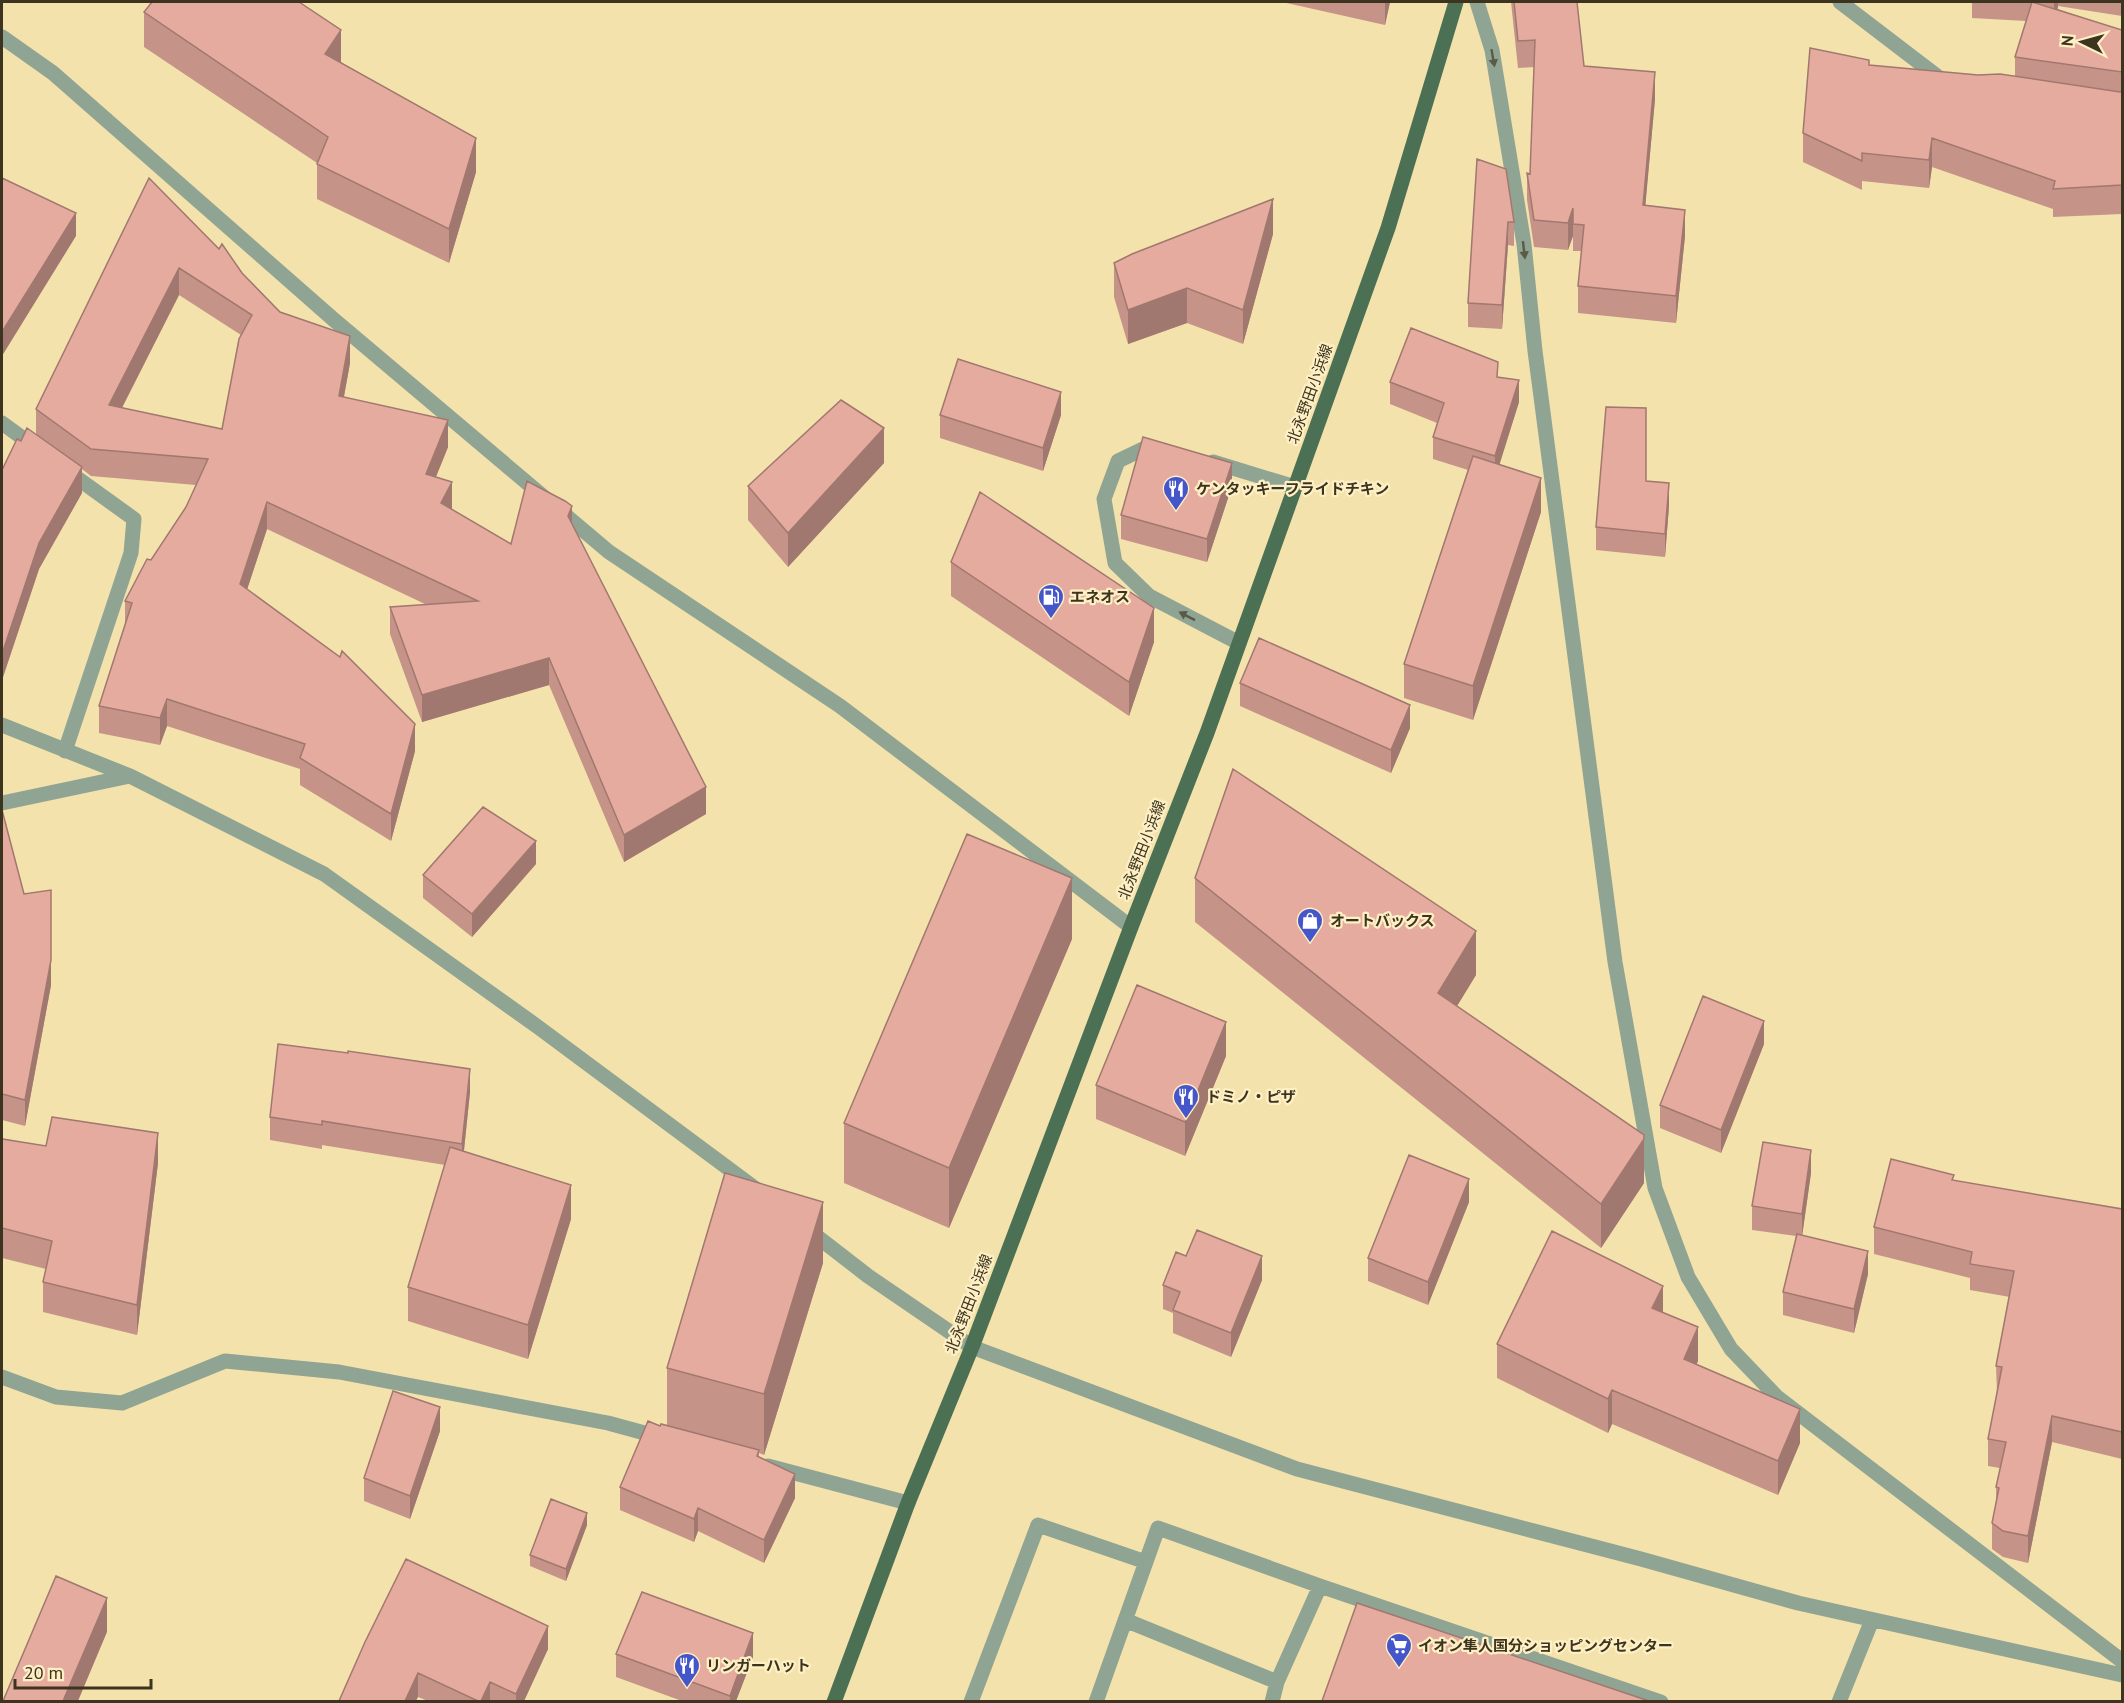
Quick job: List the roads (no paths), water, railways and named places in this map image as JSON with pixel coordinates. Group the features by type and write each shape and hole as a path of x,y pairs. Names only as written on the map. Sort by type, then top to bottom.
{"main road":[{"name":"北永野田小浜線","path":"834,1701 908,1503 972,1347 1207,733 1388,228 1456,2"}],"street":[{"path":"1477,2 1492,50 1524,244 1535,351 1615,962 1655,1188 1688,1277 1731,1349 1777,1397 2122,1661"},
{"path":"1840,2 1952,88 1963,89"},
{"path":"2,37 53,73 333,319 609,552 840,706 1131,927"},
{"path":"2,423 134,519 131,553 65,751"},
{"path":"1176,453 1143,448 1118,461 1104,499 1115,563 1149,596 1239,643"},
{"path":"1198,459 1295,487"},
{"path":"2,725 130,776 324,874 767,1197"},
{"path":"2,803 130,776"},
{"path":"795,1218 868,1276 972,1347 1297,1469 1641,1559 1798,1603 2122,1675"},
{"path":"2,1377 56,1397 122,1403 225,1361 339,1372 608,1424 677,1442"},
{"path":"758,1463 908,1503"},
{"path":"971,1701 1038,1525 1146,1562"},
{"path":"1096,1701 1158,1528 1320,1586 1661,1701"},
{"path":"1272,1701 1277,1682 1320,1586"},
{"path":"1125,1620 1277,1682"},
{"path":"1839,1701 1872,1620"}],"place":[{"name":"ケンタッキーフライドチキン","path":"1176,512"},
{"name":"エネオス","path":"1051,620"},
{"name":"オートバックス","path":"1310,944"},
{"name":"ドミノ・ピザ","path":"1186,1120"},
{"name":"イオン隼人国分ショッピングセンター","path":"1399,1669"},
{"name":"リンガーハット","path":"687,1689"}]}
